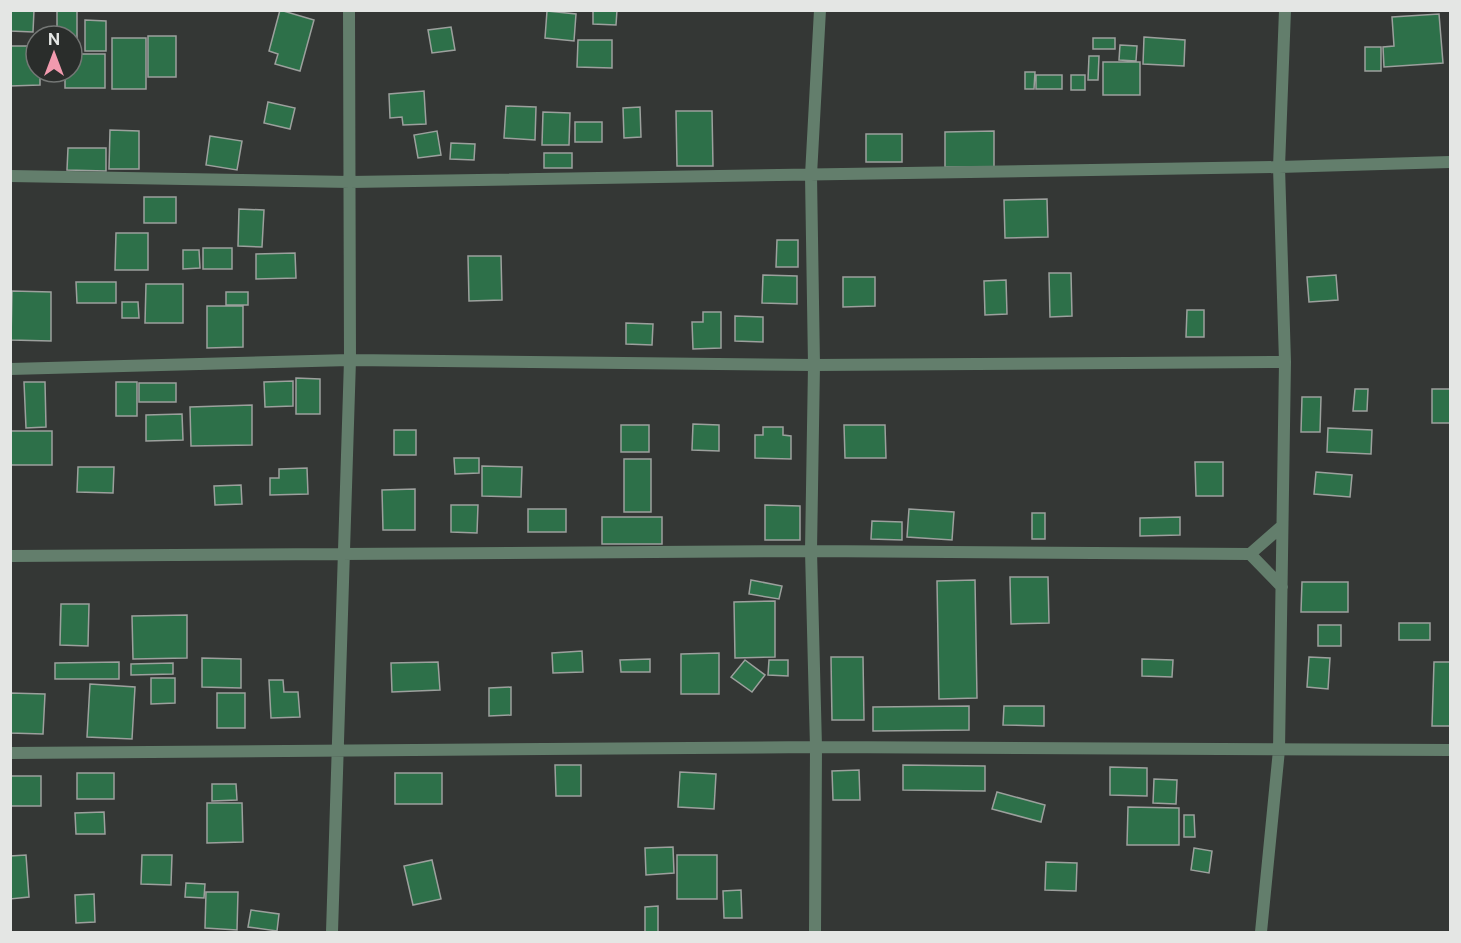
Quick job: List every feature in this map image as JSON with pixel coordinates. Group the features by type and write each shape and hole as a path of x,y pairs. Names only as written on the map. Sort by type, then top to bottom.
{"street":[{"path":"332,933 351,360 350,10"},
{"path":"815,933 816,747 811,551 814,364 811,175 820,10"},
{"path":"1261,933 1279,750 1285,362 1279,167 1285,10"},
{"path":"10,176 351,182 1279,167 1450,162"},
{"path":"10,369 351,360 814,364 1285,362"},
{"path":"10,556 344,552 811,551 1250,554 1282,526"},
{"path":"1250,554 1282,587"},
{"path":"10,753 816,747 1450,750"}],"building":[{"path":"10,10 34,10 33,24 24,24 24,32 10,31"},
{"path":"280,10 314,20 300,71 275,64 278,54 269,51"},
{"path":"593,10 617,10 616,25 593,24"},
{"path":"57,11 77,11 77,24 57,24"},
{"path":"547,11 576,14 574,41 545,38"},
{"path":"1439,14 1443,63 1384,67 1383,47 1394,46 1392,17"},
{"path":"85,20 106,21 106,51 85,51"},
{"path":"451,27 455,50 432,53 428,30"},
{"path":"148,36 176,36 176,77 148,77"},
{"path":"1144,37 1185,40 1184,66 1143,64"},
{"path":"112,38 146,38 146,89 112,89"},
{"path":"1093,38 1115,38 1115,49 1093,49"},
{"path":"578,40 612,40 612,68 577,67"},
{"path":"1120,45 1137,46 1136,61 1119,60"},
{"path":"10,46 24,46 24,84 40,85 10,86"},
{"path":"1365,47 1381,47 1381,71 1365,71"},
{"path":"84,54 105,54 105,88 65,88 65,84 84,84"},
{"path":"1089,56 1099,56 1098,80 1088,80"},
{"path":"1103,62 1140,62 1140,95 1103,95"},
{"path":"1025,72 1035,72 1034,89 1025,89"},
{"path":"1036,75 1062,75 1062,89 1036,89"},
{"path":"1071,75 1085,75 1085,90 1071,90"},
{"path":"424,91 426,124 403,125 402,117 390,118 389,94"},
{"path":"268,102 295,108 290,129 264,123"},
{"path":"506,106 536,107 535,140 504,138"},
{"path":"640,107 641,137 624,138 623,108"},
{"path":"676,111 712,111 713,166 677,166"},
{"path":"543,112 570,113 569,145 542,145"},
{"path":"575,122 602,122 602,142 575,142"},
{"path":"110,130 139,131 139,169 109,169"},
{"path":"437,131 441,155 418,158 414,135"},
{"path":"994,131 994,167 945,167 945,132"},
{"path":"866,134 902,134 902,162 866,162"},
{"path":"210,136 242,141 237,170 206,165"},
{"path":"451,143 475,144 474,160 450,159"},
{"path":"68,148 106,148 106,171 67,170"},
{"path":"544,153 572,153 572,168 544,168"},
{"path":"144,197 176,197 176,223 144,223"},
{"path":"1047,199 1048,237 1005,238 1004,200"},
{"path":"239,209 264,210 262,247 238,246"},
{"path":"116,233 148,233 148,270 115,270"},
{"path":"777,240 798,240 798,267 776,267"},
{"path":"203,248 232,248 232,269 203,269"},
{"path":"183,250 199,250 200,268 183,269"},
{"path":"295,253 296,278 256,279 256,254"},
{"path":"468,256 501,256 502,300 469,301"},
{"path":"1049,273 1071,273 1072,316 1050,317"},
{"path":"763,275 797,276 797,304 762,303"},
{"path":"1336,275 1338,300 1309,302 1307,277"},
{"path":"843,277 875,277 875,306 843,307"},
{"path":"1006,280 1007,314 985,315 984,281"},
{"path":"76,282 116,282 116,303 77,303"},
{"path":"146,284 183,284 183,323 145,323"},
{"path":"12,291 51,292 51,341 11,340"},
{"path":"226,292 248,292 248,305 226,305"},
{"path":"122,302 138,302 139,318 122,318"},
{"path":"207,306 243,306 243,347 207,348"},
{"path":"1187,310 1204,310 1204,337 1186,337"},
{"path":"703,312 721,312 721,348 693,349 692,322 703,322"},
{"path":"735,316 763,317 763,342 735,341"},
{"path":"626,323 653,324 652,345 626,344"},
{"path":"296,378 320,379 320,414 296,414"},
{"path":"293,381 293,406 265,407 264,382"},
{"path":"24,382 45,382 46,427 26,428"},
{"path":"116,382 137,382 137,416 116,416"},
{"path":"139,383 176,383 176,402 139,402"},
{"path":"1355,389 1368,389 1367,411 1353,411"},
{"path":"1432,389 1450,389 1450,423 1432,423"},
{"path":"1302,397 1321,397 1320,432 1301,432"},
{"path":"252,405 252,445 191,446 190,407"},
{"path":"182,414 183,440 146,441 146,415"},
{"path":"693,424 719,425 719,451 692,450"},
{"path":"621,425 649,425 649,452 621,452"},
{"path":"844,425 885,425 886,458 845,458"},
{"path":"763,427 783,427 783,435 791,436 791,459 755,458 755,435 763,435"},
{"path":"1328,428 1372,430 1371,454 1327,452"},
{"path":"394,430 416,430 416,455 394,455"},
{"path":"10,431 52,431 52,465 10,465"},
{"path":"454,458 479,458 479,473 455,474"},
{"path":"624,459 651,459 651,512 624,512"},
{"path":"1195,462 1223,462 1223,496 1196,496"},
{"path":"482,466 522,467 521,497 482,496"},
{"path":"78,467 114,467 113,493 77,492"},
{"path":"307,468 308,494 270,495 270,478 279,478 279,469"},
{"path":"1316,472 1352,475 1350,497 1314,494"},
{"path":"241,485 242,504 215,505 214,486"},
{"path":"415,489 415,530 383,530 382,490"},
{"path":"451,505 478,505 477,533 451,532"},
{"path":"765,505 800,506 800,540 765,540"},
{"path":"528,509 566,509 566,532 528,532"},
{"path":"909,509 954,512 952,540 907,537"},
{"path":"1032,513 1045,513 1045,539 1032,539"},
{"path":"602,517 662,517 662,544 602,544"},
{"path":"1180,517 1180,535 1140,536 1140,518"},
{"path":"872,521 902,522 902,540 871,539"},
{"path":"1010,577 1048,577 1049,623 1011,624"},
{"path":"751,580 782,586 779,599 749,594"},
{"path":"975,580 977,698 939,699 937,581"},
{"path":"1302,582 1348,582 1348,612 1301,612"},
{"path":"775,601 775,657 735,658 734,602"},
{"path":"61,604 89,604 88,646 60,645"},
{"path":"187,615 187,658 133,659 132,616"},
{"path":"1399,623 1430,623 1430,640 1399,640"},
{"path":"1318,625 1341,625 1341,646 1318,646"},
{"path":"582,651 583,672 553,673 552,653"},
{"path":"719,653 719,694 681,694 681,654"},
{"path":"831,657 863,657 864,720 832,720"},
{"path":"1309,657 1330,658 1328,689 1307,687"},
{"path":"202,658 241,659 241,688 202,687"},
{"path":"650,659 650,672 621,672 620,660"},
{"path":"1142,659 1173,660 1172,677 1142,676"},
{"path":"745,660 765,675 752,692 731,677"},
{"path":"769,660 788,660 788,676 768,675"},
{"path":"119,662 119,679 55,679 55,663"},
{"path":"438,662 440,690 392,692 391,663"},
{"path":"1434,662 1450,662 1450,726 1432,726"},
{"path":"173,663 173,674 131,675 131,664"},
{"path":"151,678 175,678 175,703 151,704"},
{"path":"269,680 283,680 284,692 298,692 300,717 271,718"},
{"path":"90,684 135,687 132,739 87,737"},
{"path":"511,687 511,715 489,716 489,688"},
{"path":"10,693 45,694 43,734 10,733"},
{"path":"217,693 245,693 245,728 217,728"},
{"path":"969,706 969,730 873,731 873,707"},
{"path":"1004,706 1044,706 1044,726 1003,725"},
{"path":"555,765 581,765 581,796 556,796"},
{"path":"903,765 985,766 985,791 903,790"},
{"path":"1110,767 1147,768 1147,796 1110,795"},
{"path":"859,770 860,800 833,800 832,771"},
{"path":"680,772 716,774 714,809 678,807"},
{"path":"77,773 114,773 114,799 77,799"},
{"path":"395,773 442,773 442,804 395,804"},
{"path":"11,776 41,776 41,806 11,806"},
{"path":"1154,779 1177,780 1176,804 1153,803"},
{"path":"212,784 236,784 237,800 212,801"},
{"path":"997,792 1045,805 1041,822 992,809"},
{"path":"207,803 242,803 243,842 207,843"},
{"path":"1128,807 1179,808 1179,845 1127,845"},
{"path":"104,812 105,834 76,834 75,813"},
{"path":"1184,815 1194,815 1195,837 1184,837"},
{"path":"673,847 674,873 646,875 645,848"},
{"path":"1194,848 1212,851 1209,873 1191,870"},
{"path":"26,855 29,897 10,899 10,856"},
{"path":"142,855 172,855 171,885 141,884"},
{"path":"677,855 717,855 717,899 677,899"},
{"path":"432,860 441,899 413,905 404,866"},
{"path":"1046,862 1077,863 1076,891 1045,890"},
{"path":"186,883 205,884 204,898 185,897"},
{"path":"741,890 742,918 724,918 723,891"},
{"path":"206,892 238,892 237,930 205,928"},
{"path":"94,894 95,922 76,923 75,895"},
{"path":"658,906 658,932 645,932 645,907"},
{"path":"251,910 279,914 277,931 248,927"}]}
